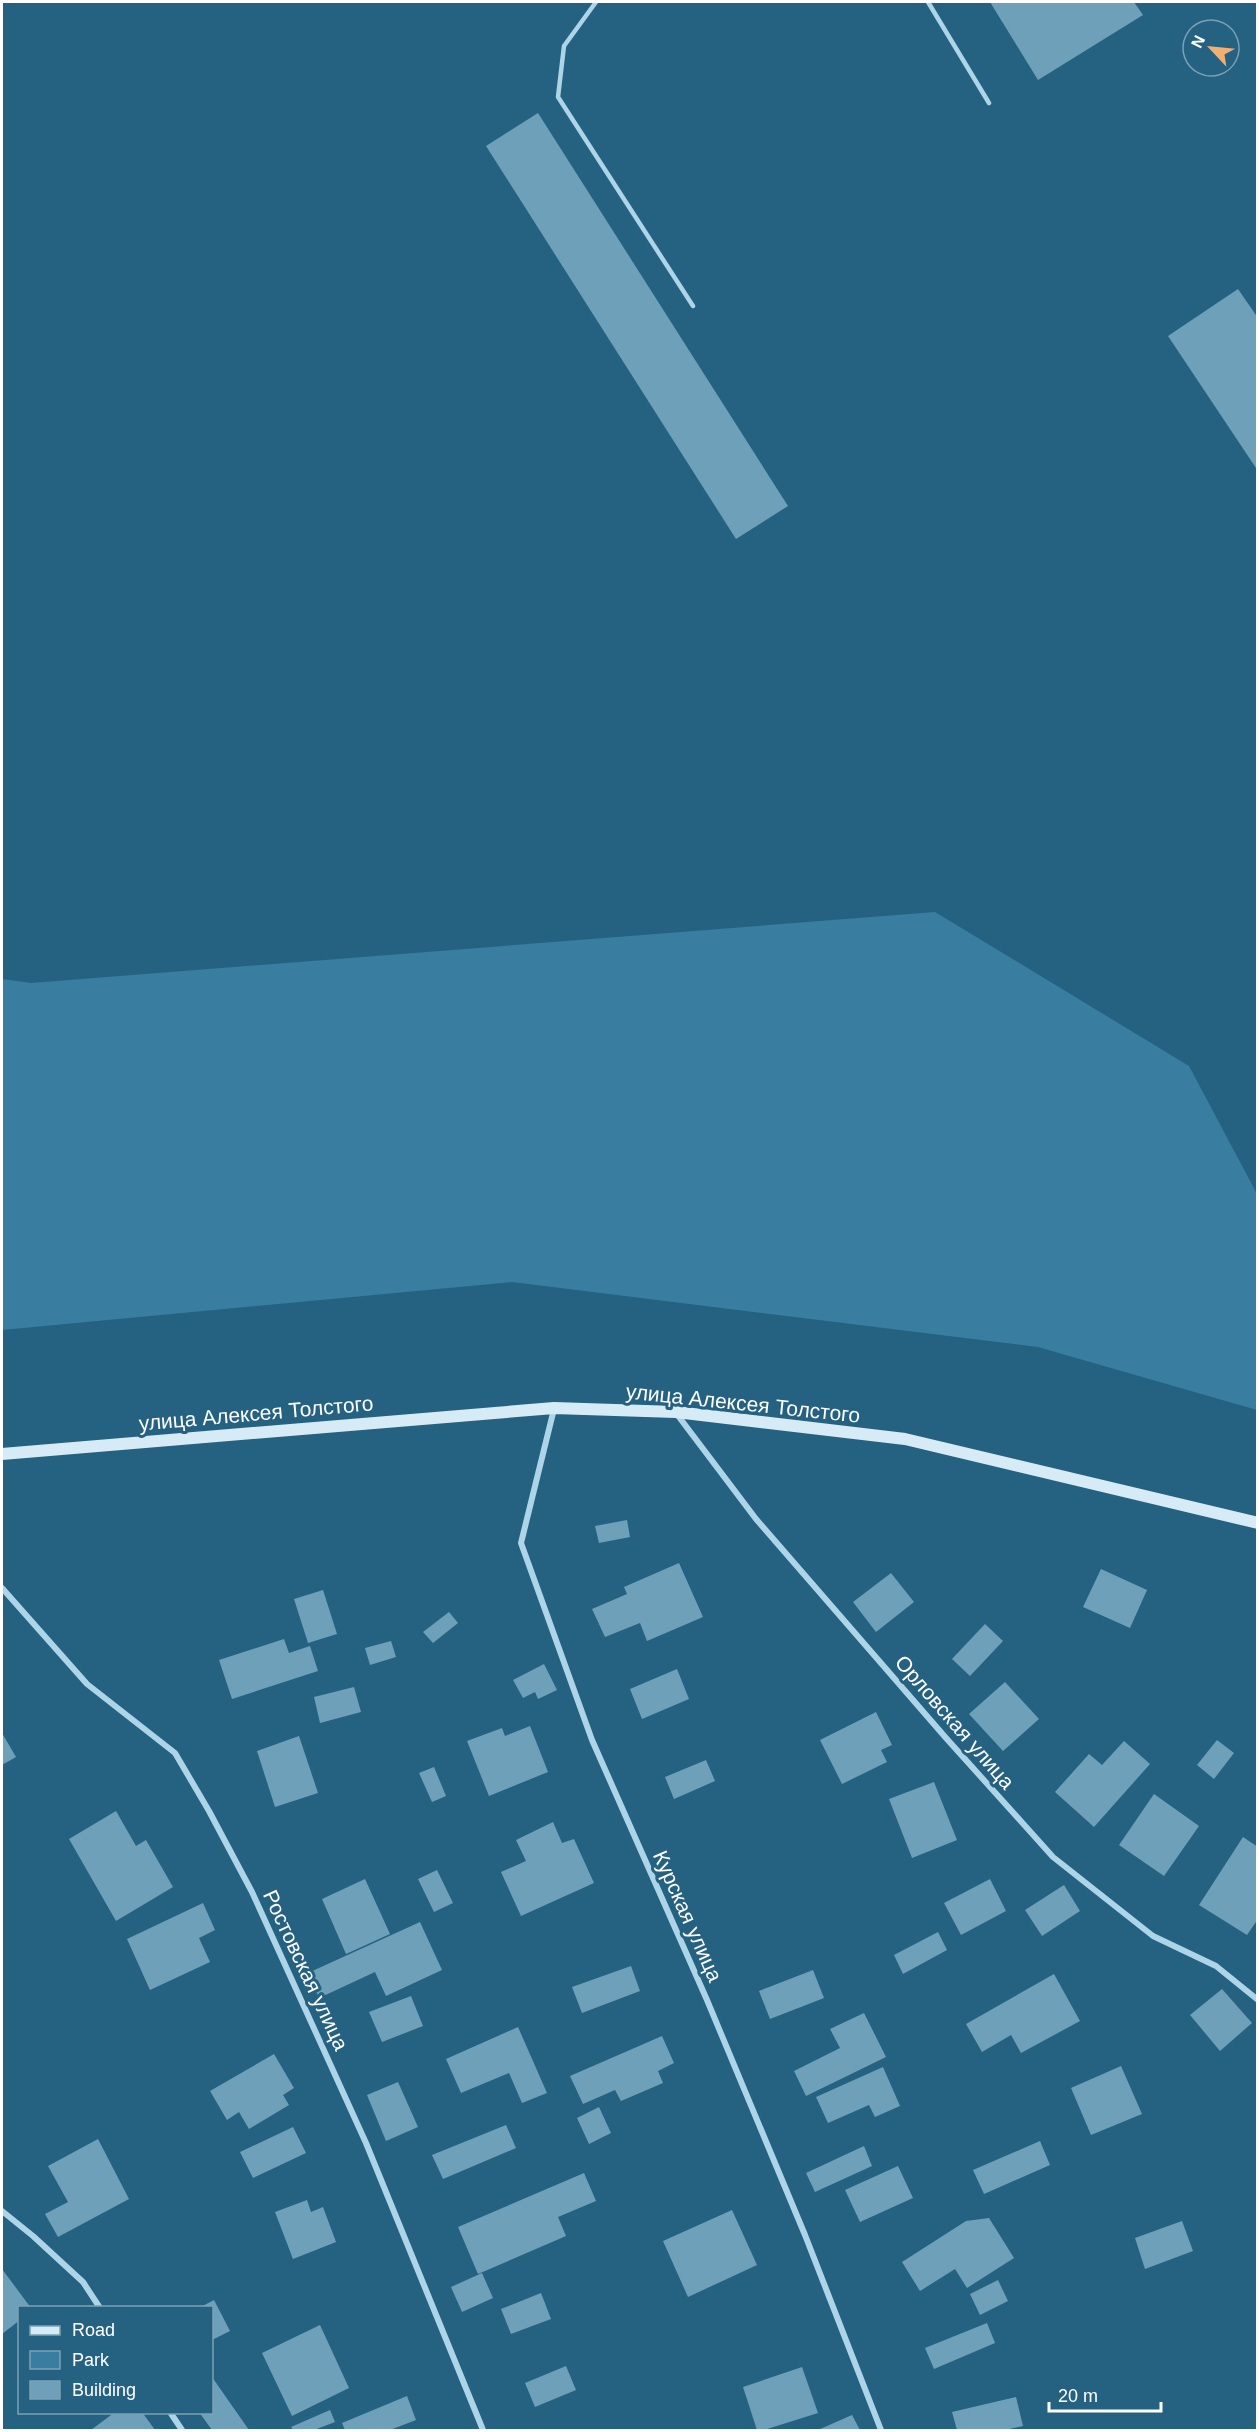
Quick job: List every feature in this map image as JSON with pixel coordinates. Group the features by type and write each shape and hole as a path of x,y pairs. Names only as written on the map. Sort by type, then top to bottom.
{"street":[{"name":"улица Алексея Толстого","path":"2,1454 554,1408 676,1412 905,1439 1257,1523"},
{"name":"Курская улица","path":"554,1408 521,1543 592,1740 712,2011 805,2235 881,2430"},
{"name":"Орловская улица","path":"676,1412 756,1519 946,1738 1053,1857 1153,1936 1216,1966 1257,2000"},
{"name":"Ростовская улица","path":"2,1588 87,1684 175,1753 209,1811 252,1892 366,2143 483,2430"},
{"path":"2,2211 83,2282 99,2306"},
{"path":"171,2414 182,2430"}],"lane":[{"path":"596,2 564,46 558,97 693,306"},
{"path":"928,2 989,103"}],"green space":[{"path":"935,912 1189,1066 1257,1194 1257,1410 1038,1347 512,1282 2,1330 2,979 31,983"}],"building":[{"path":"990,2 1134,2 1143,15 1038,80"},
{"path":"538,113 788,506 736,539 486,146"},
{"path":"1238,289 1258,318 1258,471 1168,336"},
{"path":"627,1520 630,1537 599,1543 595,1526"},
{"path":"679,1563 703,1617 647,1641 640,1623 605,1637 592,1609 627,1594 624,1587"},
{"path":"1101,1569 1147,1590 1130,1628 1083,1607"},
{"path":"891,1573 914,1602 876,1632 853,1602"},
{"path":"323,1590 337,1634 308,1643 294,1599"},
{"path":"449,1612 458,1623 433,1643 423,1632"},
{"path":"985,1624 1003,1641 970,1676 952,1659"},
{"path":"284,1639 289,1653 310,1646 318,1671 232,1699 219,1660"},
{"path":"391,1641 396,1657 370,1665 365,1648"},
{"path":"544,1664 557,1690 538,1699 535,1692 523,1698 513,1680"},
{"path":"677,1669 689,1699 642,1719 630,1689"},
{"path":"1005,1682 1039,1719 1003,1751 969,1714"},
{"path":"354,1687 361,1712 320,1723 314,1697"},
{"path":"876,1712 892,1745 881,1750 887,1762 842,1784 820,1740"},
{"path":"530,1726 548,1772 489,1796 467,1741 502,1728 505,1736"},
{"path":"2,1733 16,1757 2,1765"},
{"path":"299,1736 318,1793 275,1807 257,1751"},
{"path":"1217,1740 1234,1753 1214,1779 1197,1765"},
{"path":"1124,1741 1150,1764 1094,1827 1055,1792 1089,1754 1102,1765"},
{"path":"706,1760 715,1781 674,1799 665,1777"},
{"path":"434,1767 446,1796 432,1802 419,1773"},
{"path":"934,1782 957,1840 912,1858 889,1799"},
{"path":"1154,1794 1199,1826 1164,1876 1119,1845"},
{"path":"116,1811 136,1846 146,1840 173,1887 116,1921 69,1839"},
{"path":"553,1822 562,1843 574,1839 594,1883 521,1916 501,1872 526,1861 516,1840"},
{"path":"1243,1837 1258,1847 1258,1919 1247,1935 1199,1905"},
{"path":"437,1870 453,1903 434,1912 418,1879"},
{"path":"365,1879 390,1934 346,1954 322,1899"},
{"path":"990,1879 1006,1911 961,1935 944,1903"},
{"path":"1064,1885 1080,1911 1042,1936 1025,1910"},
{"path":"203,1903 215,1930 199,1938 210,1962 150,1990 127,1939"},
{"path":"420,1922 442,1970 386,1996 375,1972 319,1998 308,1973"},
{"path":"938,1932 947,1950 903,1974 894,1955"},
{"path":"631,1966 640,1991 582,2013 572,1987"},
{"path":"813,1970 824,1998 770,2019 759,1991"},
{"path":"1054,1974 1080,2021 1021,2053 1011,2035 982,2052 966,2024"},
{"path":"1222,1989 1252,2023 1220,2051 1190,2015"},
{"path":"411,1996 423,2026 382,2042 369,2012"},
{"path":"864,2013 886,2057 806,2096 794,2071 840,2048 830,2029"},
{"path":"518,2027 547,2093 522,2103 509,2073 461,2093 446,2059"},
{"path":"662,2036 674,2063 658,2071 663,2083 621,2101 615,2090 583,2104 570,2076"},
{"path":"274,2054 294,2088 283,2095 289,2105 249,2129 239,2112 227,2120 210,2091"},
{"path":"1121,2066 1142,2114 1091,2135 1071,2088"},
{"path":"883,2067 900,2106 875,2117 869,2105 828,2123 816,2097"},
{"path":"398,2082 418,2127 386,2141 367,2095"},
{"path":"599,2107 611,2133 589,2144 577,2118"},
{"path":"506,2125 516,2148 443,2179 432,2155"},
{"path":"293,2127 306,2153 253,2178 240,2152"},
{"path":"98,2139 129,2199 58,2237 45,2214 68,2202 48,2166"},
{"path":"1040,2141 1050,2165 984,2194 973,2170"},
{"path":"864,2146 872,2166 815,2192 806,2173"},
{"path":"898,2166 913,2198 860,2222 845,2190"},
{"path":"584,2173 596,2201 558,2217 566,2236 478,2274 458,2227"},
{"path":"307,2200 311,2212 323,2207 336,2242 293,2259 275,2212"},
{"path":"732,2210 757,2265 688,2297 663,2241"},
{"path":"989,2218 1014,2258 967,2288 955,2269 920,2291 902,2262 966,2221"},
{"path":"1182,2221 1193,2251 1145,2269 1135,2238"},
{"path":"2,2269 30,2306 18,2306 18,2322 2,2334"},
{"path":"482,2273 493,2298 462,2312 451,2287"},
{"path":"998,2280 1008,2301 980,2315 970,2294"},
{"path":"541,2293 551,2319 511,2334 501,2309"},
{"path":"214,2300 230,2331 213,2340 213,2306 203,2306"},
{"path":"987,2323 995,2343 934,2369 925,2348"},
{"path":"320,2325 349,2388 292,2416 262,2353"},
{"path":"566,2366 576,2390 535,2407 525,2383"},
{"path":"802,2367 818,2413 764,2430 757,2430 743,2387"},
{"path":"213,2378 249,2430 212,2430 200,2414 213,2414"},
{"path":"407,2396 416,2420 390,2430 345,2430 342,2423"},
{"path":"1016,2397 1023,2426 1005,2430 957,2430 952,2412"},
{"path":"330,2410 335,2422 314,2430 293,2430 291,2427"},
{"path":"112,2414 143,2414 155,2430 91,2430"},
{"path":"852,2415 860,2430 818,2430"}]}
